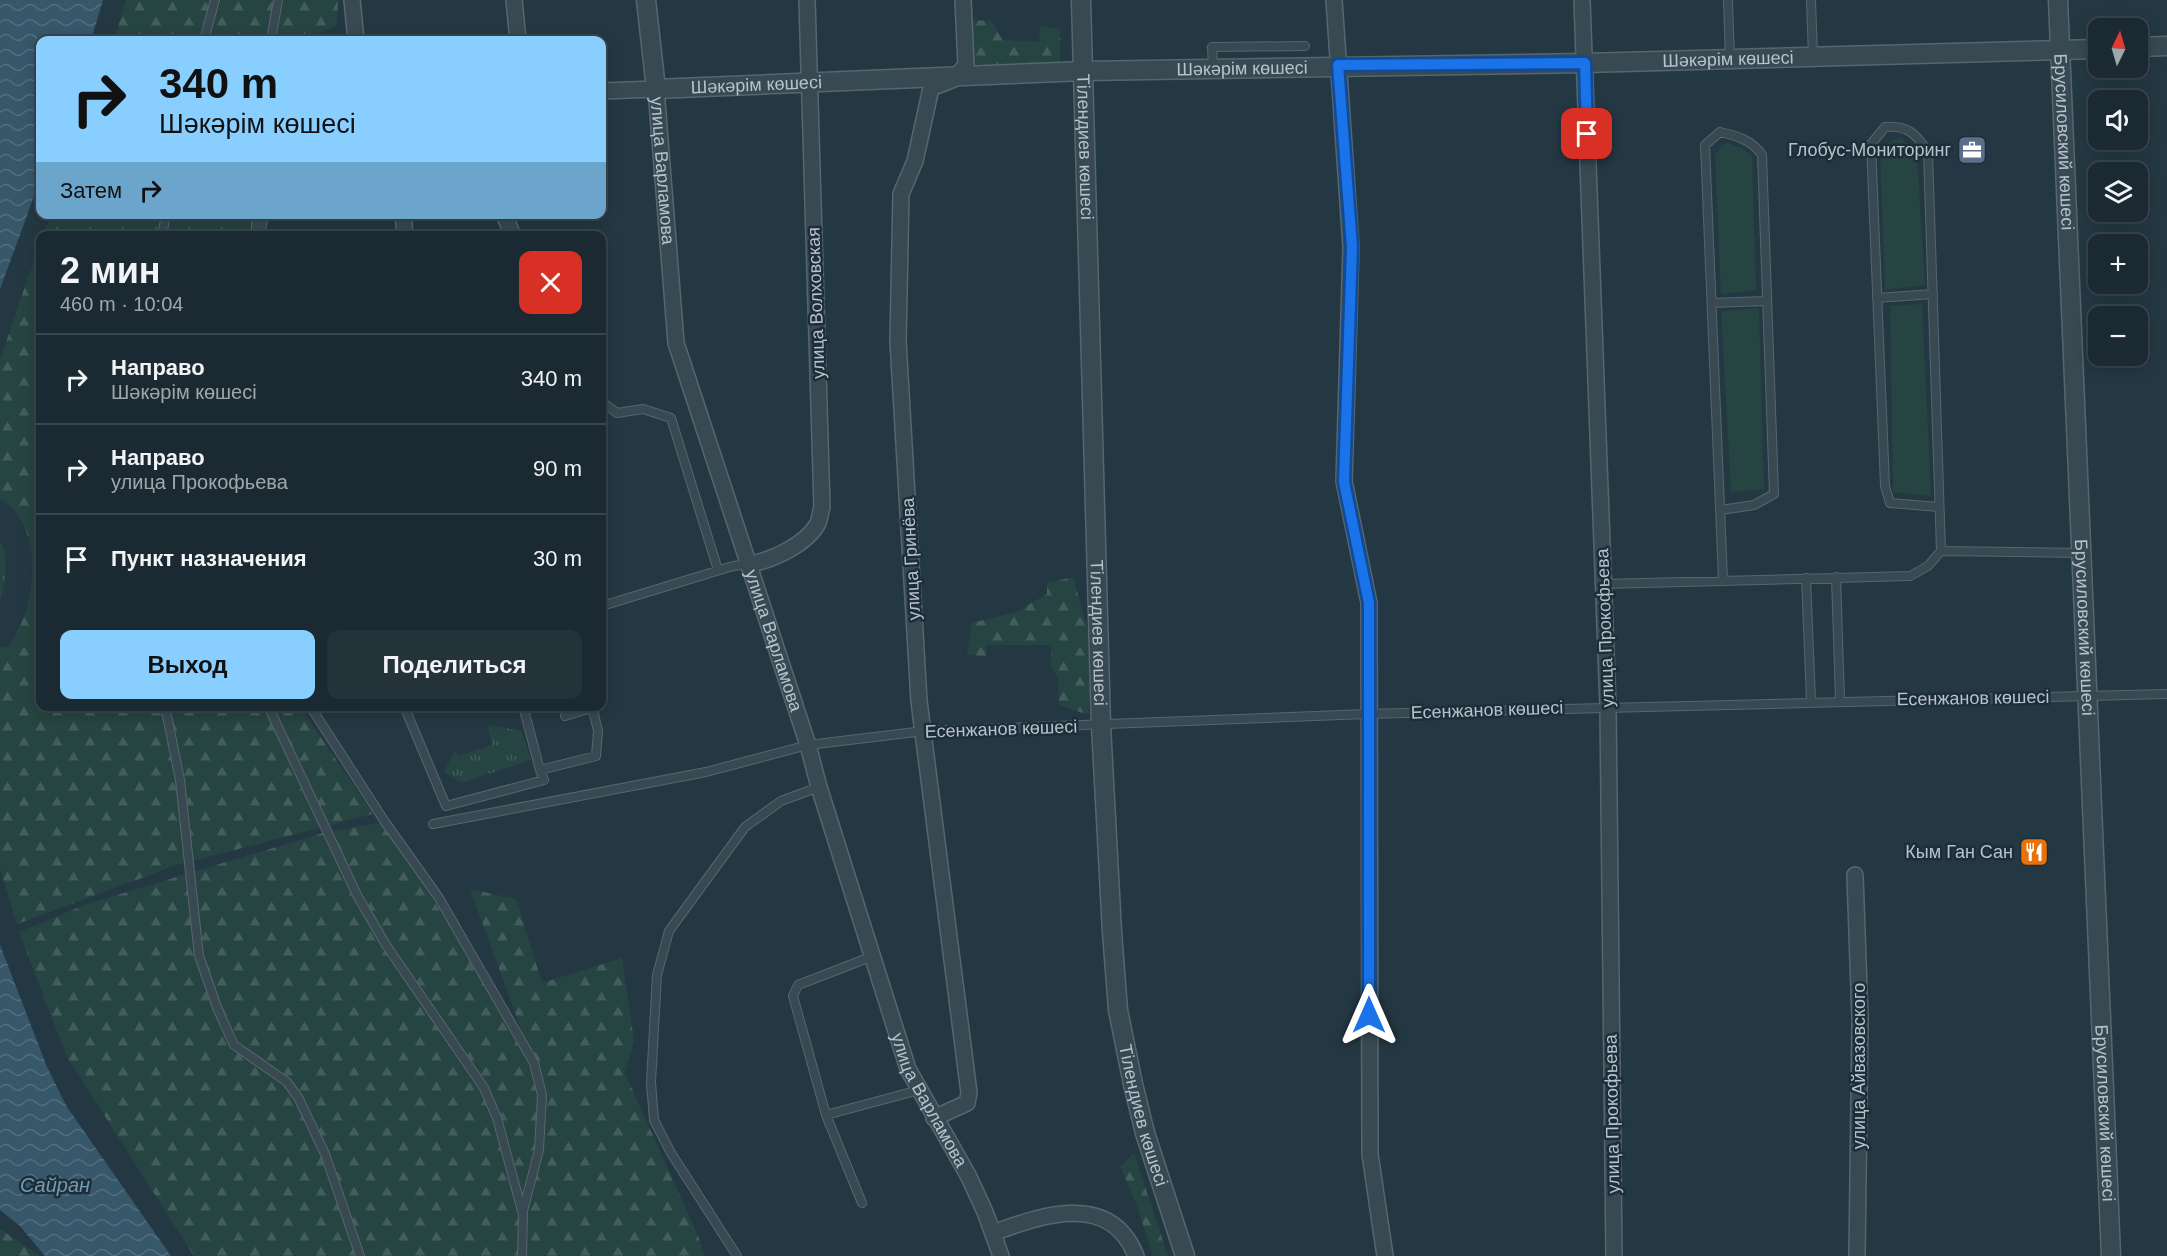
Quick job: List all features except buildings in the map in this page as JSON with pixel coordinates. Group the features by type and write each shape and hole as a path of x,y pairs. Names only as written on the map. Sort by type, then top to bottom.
{"street":[{"path":"352,0 356,36"},
{"path":"514,0 518,36"},
{"name":"улица Варламова","path":"646,0 656,89 676,343 808,745 819,787 908,1069 969,1177 1001,1256"},
{"name":"улица Волховская","path":"749,564 765,562 807,537 818,524 822,507 807,0"},
{"path":"954,79 966,65 963,0"},
{"name":"Тілендиев көшесі","path":"1081,0 1101,725 1118,1010 1145,1133 1185,1256"},
{"path":"1334,0 1352,247 1344,482 1369,603 1367,714 1370,1154 1385,1256"},
{"name":"улица Прокофьева","path":"1582,0 1608,707 1614,1256"},
{"name":"Брусиловский көшесі","path":"2058,0 2111,1256"},
{"path":"2148,47 2167,46"},
{"name":"Шәкәрім көшесі","path":"606,91 954,79 1084,71 1730,60 2088,50"},
{"name":"улица Гринёва","path":"934,1118 962,1107 967,1103 969,1093 919,701 898,341 898,224 901,194 915,161 931,88 954,79"},
{"name":"улица Айвазовского","path":"1855,875 1860,1019 1857,1256"},
{"path":"993,1233 1057,1214 1090,1215 1115,1223 1129,1237 1136,1256"}],"lane":[{"path":"205,36 215,0"},
{"path":"272,36 278,0"},
{"path":"1728,0 1730,60"},
{"path":"1811,0 1813,56"},
{"path":"1213,68 1212,47 1305,46"},
{"path":"1603,584 1910,576 1928,566 1941,551 1928,152 1914,132 1899,125 1885,127 1870,144 1885,486 1890,503 1939,507"},
{"path":"1721,510 1754,505 1774,494 1762,155 1756,146 1738,136 1720,132 1705,145 1723,580"},
{"path":"1877,298 1932,294"},
{"path":"1712,303 1767,301"},
{"path":"606,405 617,413 643,409 671,418 718,570"},
{"path":"1941,551 2082,552"},
{"path":"606,605 718,570 749,564"},
{"path":"1836,577 1840,700"},
{"path":"1806,578 1811,701"},
{"name":"Есенжанов көшесі","path":"434,824 706,772 808,745 924,731 1367,714 1840,700 2167,694"},
{"path":"166,711 180,780 199,956 218,1010 234,1045 287,1082 299,1099 325,1154 360,1256"},
{"path":"270,711 358,897 386,945 484,1088 497,1118 522,1211 522,1256"},
{"path":"313,711 385,822 439,898 534,1063 542,1095 539,1150 522,1211"},
{"path":"406,711 446,806 544,780 524,711"},
{"path":"565,716 580,711"},
{"path":"540,770 596,756 598,731 593,711"},
{"path":"737,1256 671,1153 654,1120 651,1082 658,969 669,931 745,827 762,812 781,801 819,787"},
{"path":"862,1203 826,1115 793,996 798,985 873,956"},
{"path":"826,1115 919,1090"}],"green space":[{"path":"126,0 338,0 337,26 311,36 115,36"},
{"path":"971,20 991,21 1003,40 1039,42 1040,26 1060,29 1060,73 968,78"},
{"path":"1901,137 1917,157 1925,285 1885,290 1880,147"},
{"path":"1727,142 1752,154 1756,290 1721,294 1715,154"},
{"path":"49,219 259,219 256,231 45,231"},
{"path":"36,254 36,711 303,711 373,814 177,865 17,924 0,869 0,648 10,646 24,617 31,586 32,569 28,536 22,521 12,508 0,499 0,360"},
{"path":"1922,304 1931,496 1893,492 1890,306"},
{"path":"1759,308 1764,489 1731,492 1721,311"},
{"path":"0,541 5,555 6,571 0,601"},
{"path":"1073,577 1092,646 1089,715 1059,705 1058,679 1051,666 1051,645 987,645 986,657 967,654 972,623 1016,612 1047,594 1047,583"},
{"path":"488,726 521,731 531,760 461,783 444,772 455,750 458,756 492,745"},
{"path":"385,822 532,1059 470,889 516,899 542,983 622,958 634,1041 625,1073 699,1238 704,1256 194,1256 67,1057 19,932 87,904 326,832"},
{"path":"1134,1153 1168,1256 1153,1256 1136,1203 1120,1167"},
{"path":"0,1229 40,1256 0,1256"}],"water":[{"path":"0,0 103,0 92,36 36,36 36,191 0,289"},
{"name":"Сайран","path":"0,945 47,1067 67,1107 171,1256 45,1256 20,1226 0,1210"}],"place":[{"name":"Глобус-Мониторинг","path":"1972,150"},
{"name":"Кым Ган Сан","path":"2034,852"}],"route":[{"path":"1369,1015 1367,714 1369,603 1344,482 1352,247 1338,65 1585,63 1587,134"}]}
